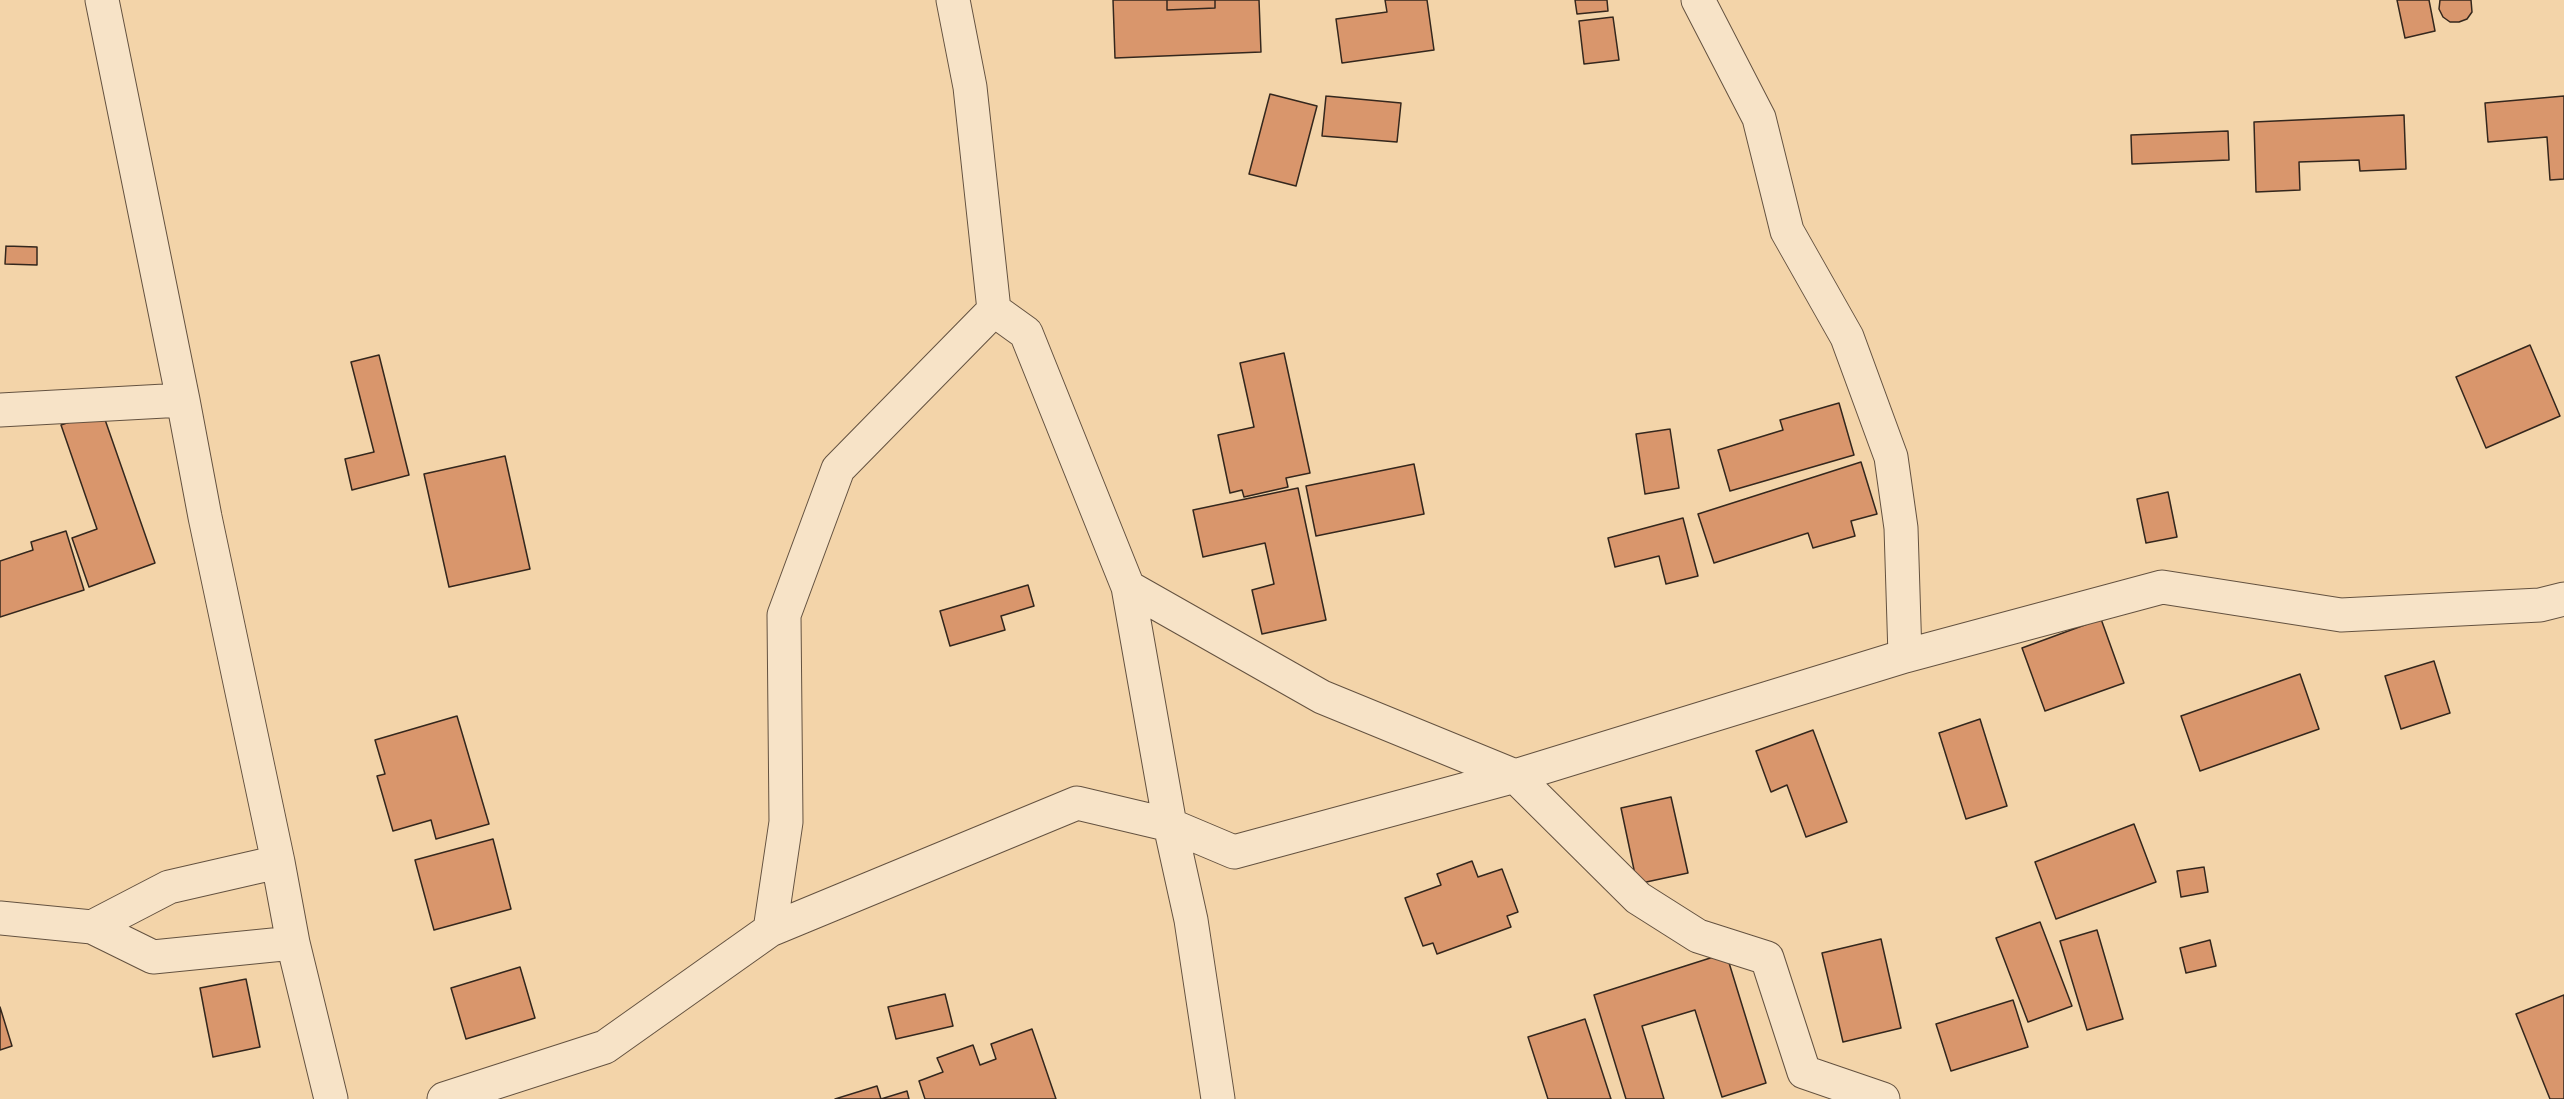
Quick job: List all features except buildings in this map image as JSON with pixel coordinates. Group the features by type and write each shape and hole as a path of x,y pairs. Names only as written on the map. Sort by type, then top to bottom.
{"street":[{"path":"102,0 293,943 331,1099"},
{"path":"952,0 970,87 994,310 1026,333 1128,587 1170,825 1191,920 1218,1099"},
{"path":"1698,0 1758,118 1788,231 1847,337 1891,457 1900,528 1905,656"},
{"path":"770,930 786,822 784,615 838,469 994,310"},
{"path":"0,410 183,400"},
{"path":"1128,587 1322,697 1515,776 1638,898 1698,936 1767,958 1804,1072 1883,1099"},
{"path":"444,1099 605,1047 770,930 1077,803 1170,825 1234,852 1515,776 1905,656 2162,587 2341,615 2540,604 2564,599"},
{"path":"92,927 169,886 278,862"},
{"path":"0,918 92,927 153,957 293,943"}]}
